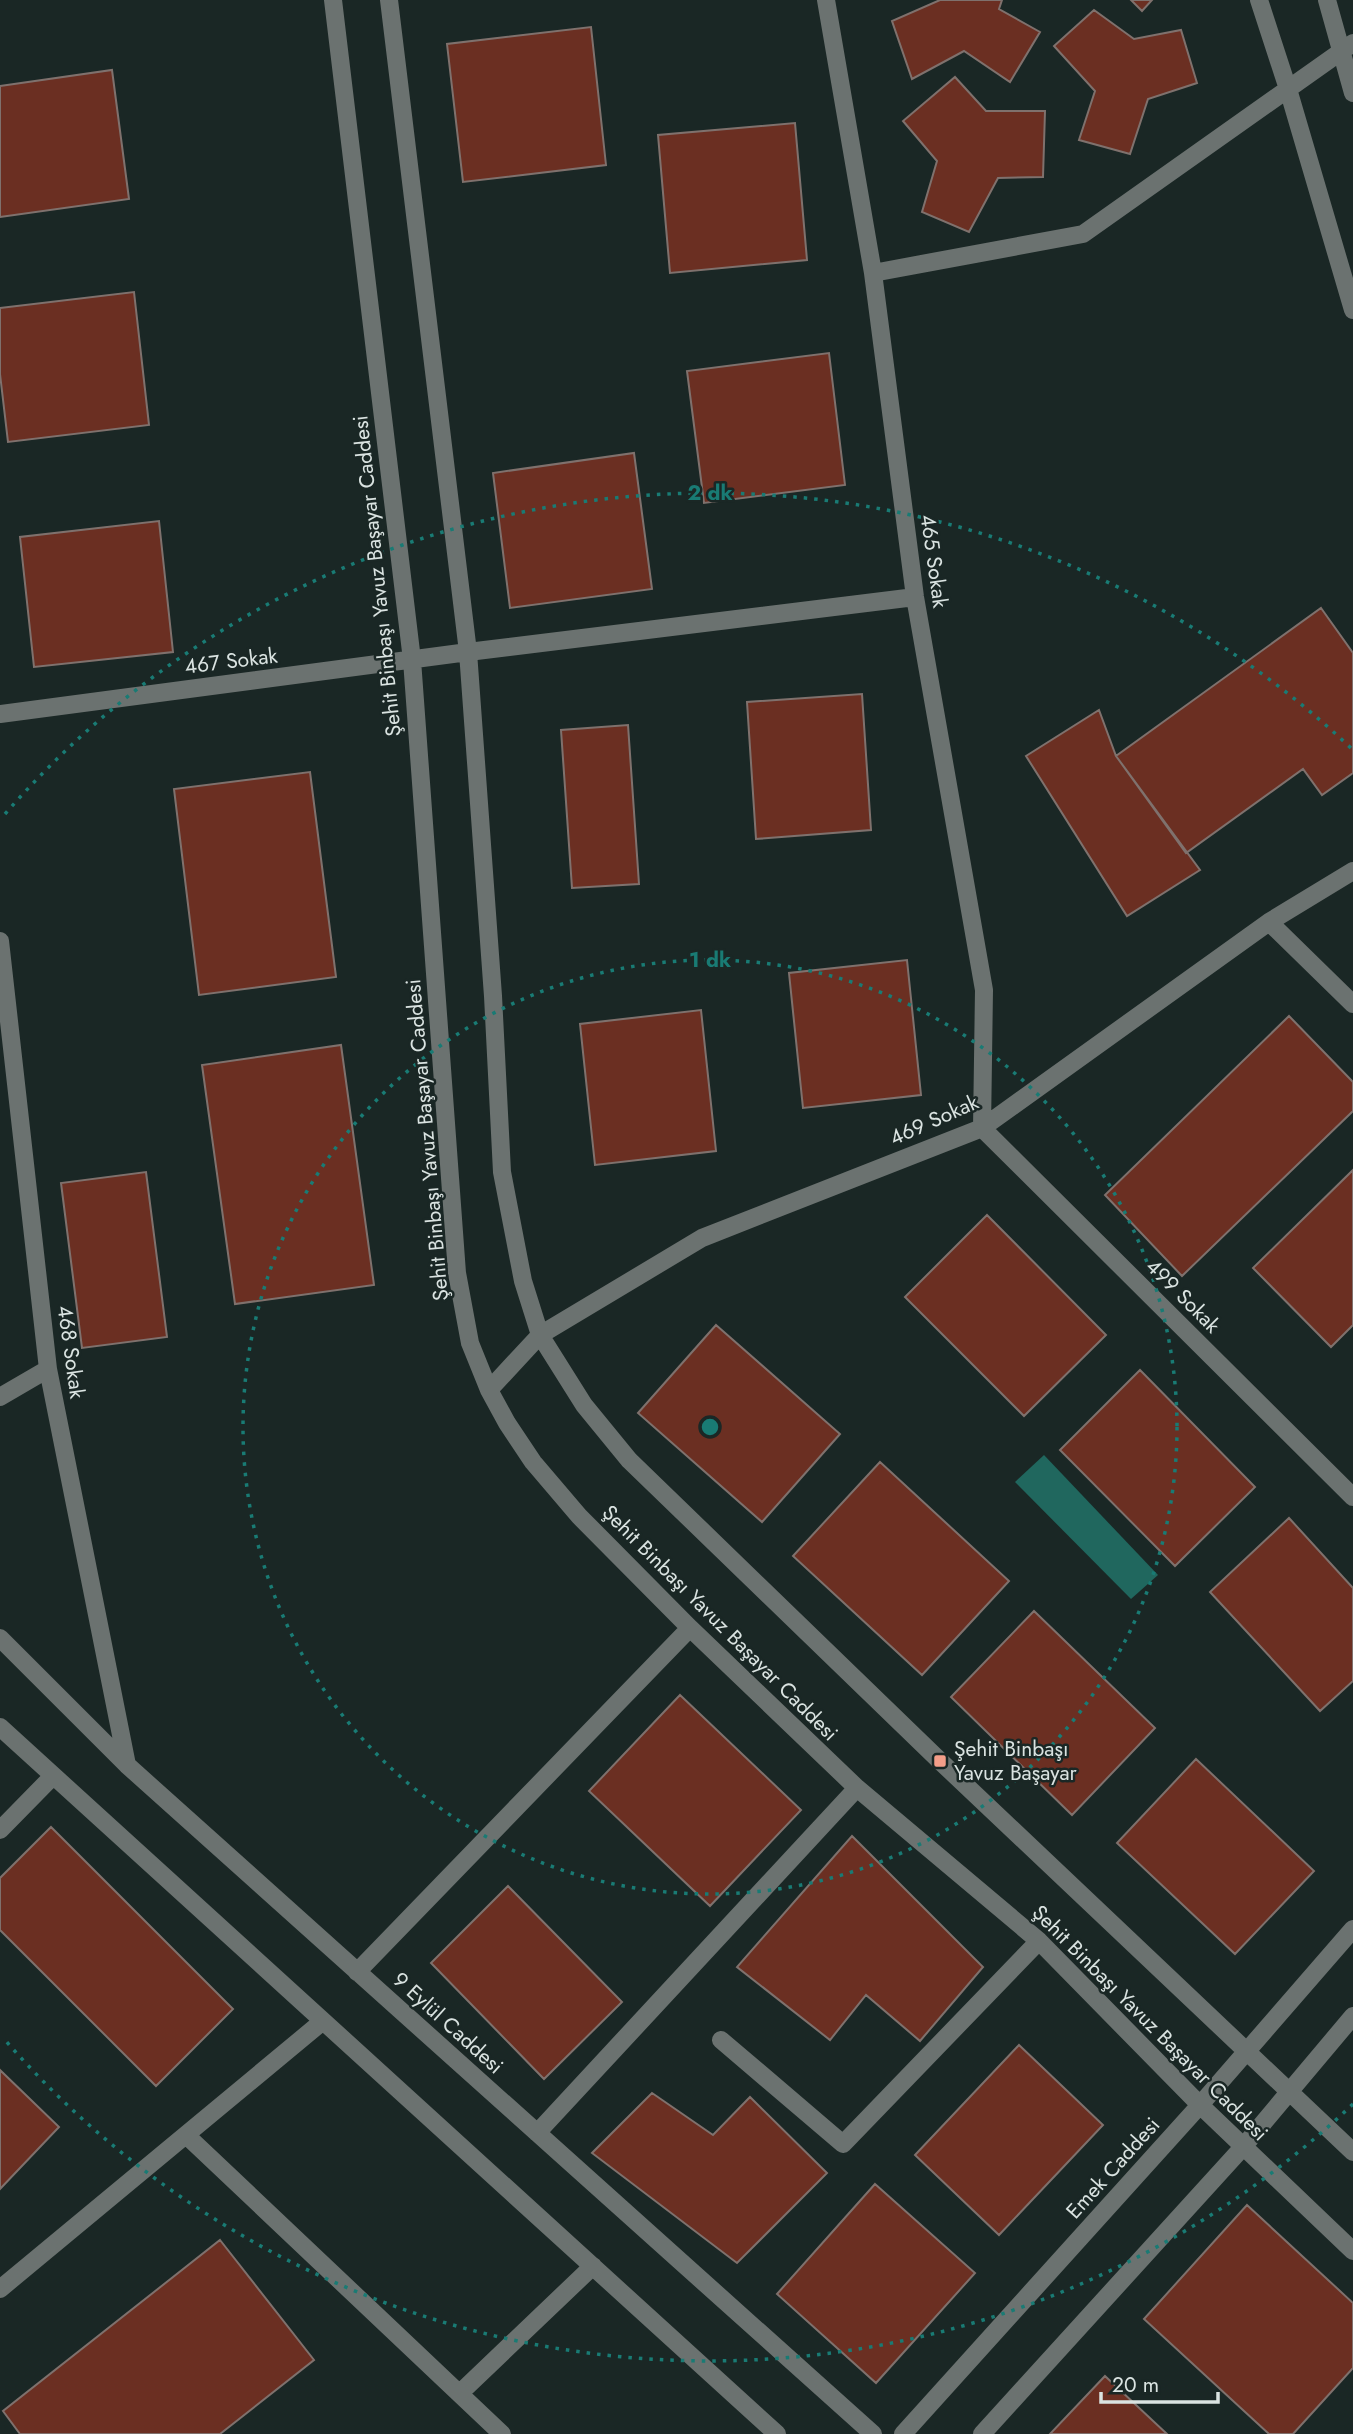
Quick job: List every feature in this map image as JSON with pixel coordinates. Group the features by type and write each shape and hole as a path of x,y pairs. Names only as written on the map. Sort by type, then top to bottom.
{"street":[{"name":"Şehit Binbaşı Yavuz Başayar Caddesi","path":"332,0 412,660 457,1273 470,1343 489,1390 533,1462 579,1516 690,1628 857,1788 1039,1941 1200,2105 1353,2251"},
{"name":"Şehit Binbaşı Yavuz Başayar Caddesi","path":"389,0 468,652 493,996 502,1172 523,1281 540,1335 584,1405 629,1460 940,1761 1353,2151"},
{"name":"465 Sokak","path":"825,0 873,273 915,597 984,990 982,1128"},
{"path":"1259,0 1353,310"},
{"path":"1327,0 1347,47 1353,93"},
{"path":"873,273 1083,234 1347,47"},
{"name":"467 Sokak","path":"0,714 468,652 915,597"},
{"name":"469 Sokak","path":"489,1390 540,1335 702,1238 982,1128 1269,922 1353,871"},
{"path":"1269,922 1353,1004"},
{"name":"468 Sokak","path":"0,941 48,1369 127,1765"},
{"name":"499 Sokak","path":"982,1128 1353,1497"},
{"path":"0,1396 48,1369"},
{"path":"357,1972 690,1628"},
{"name":"9 Eylül Caddesi","path":"0,1638 127,1765 873,2434"},
{"path":"0,1727 777,2434"},
{"path":"0,1830 53,1776"},
{"path":"537,2133 857,1788"},
{"name":"Emek Caddesi","path":"902,2434 1200,2105 1353,1929"},
{"path":"721,2040 843,2144 1039,1941"},
{"path":"982,2434 1243,2147 1353,2016"},
{"path":"0,2288 323,2021"},
{"path":"186,2135 502,2434"},
{"path":"460,2393 593,2266"}],"shaded area":[{"path":"1044,1455 1158,1575 1131,1599 1015,1482"}],"building":[{"path":"940,0 1002,0 999,9 1040,32 1010,82 964,51 912,79 892,21"},
{"path":"1131,0 1152,0 1142,11"},
{"path":"1094,10 1134,39 1181,30 1197,83 1148,99 1130,154 1079,140 1095,91 1054,46"},
{"path":"591,27 606,165 463,182 447,44"},
{"path":"112,70 129,199 0,217 0,86"},
{"path":"955,77 986,111 1045,111 1043,177 998,178 969,232 922,212 937,161 903,121"},
{"path":"795,123 807,260 670,273 658,135"},
{"path":"134,292 149,425 8,442 0,374 0,308"},
{"path":"829,353 845,485 704,503 687,371"},
{"path":"634,453 652,589 510,608 493,473"},
{"path":"159,521 173,652 34,667 20,537"},
{"path":"1321,608 1353,653 1353,773 1322,795 1303,769 1186,853 1116,756"},
{"path":"862,694 871,830 756,839 747,702"},
{"path":"1099,710 1116,756 1200,870 1127,916 1026,756"},
{"path":"628,725 639,884 572,888 561,730"},
{"path":"310,772 336,977 199,995 174,789"},
{"path":"907,960 921,1095 803,1108 789,973"},
{"path":"701,1010 716,1151 595,1165 580,1024"},
{"path":"1289,1016 1353,1082 1353,1111 1182,1276 1105,1195"},
{"path":"341,1045 374,1285 235,1304 202,1065"},
{"path":"1353,1170 1353,1325 1331,1347 1253,1268"},
{"path":"146,1172 167,1337 82,1348 61,1183"},
{"path":"987,1215 1106,1335 1024,1416 905,1297"},
{"path":"716,1325 840,1434 762,1522 638,1413"},
{"path":"1140,1370 1255,1487 1175,1566 1060,1450"},
{"path":"880,1462 1009,1581 922,1675 793,1556"},
{"path":"1289,1518 1353,1588 1353,1681 1320,1711 1210,1592"},
{"path":"1034,1611 1155,1728 1072,1815 951,1697"},
{"path":"680,1695 801,1810 710,1906 589,1791"},
{"path":"1196,1759 1314,1871 1235,1954 1117,1843"},
{"path":"51,1827 233,2009 156,2086 0,1930 0,1878"},
{"path":"852,1836 983,1967 920,2041 866,1995 830,2040 737,1967"},
{"path":"508,1886 622,2002 544,2079 431,1963"},
{"path":"1019,2045 1103,2125 999,2235 915,2155"},
{"path":"0,2070 59,2127 0,2189"},
{"path":"652,2093 713,2135 750,2097 827,2173 737,2263 592,2153"},
{"path":"875,2184 975,2273 876,2383 777,2294"},
{"path":"1247,2205 1353,2303 1353,2368 1293,2434 1269,2434 1144,2319"},
{"path":"220,2240 314,2360 220,2434 20,2434 3,2411"},
{"path":"1105,2376 1167,2434 1050,2434"}],"place":[{"name":"Şehit Binbaşı Yavuz Başayar","path":"940,1761"}]}
